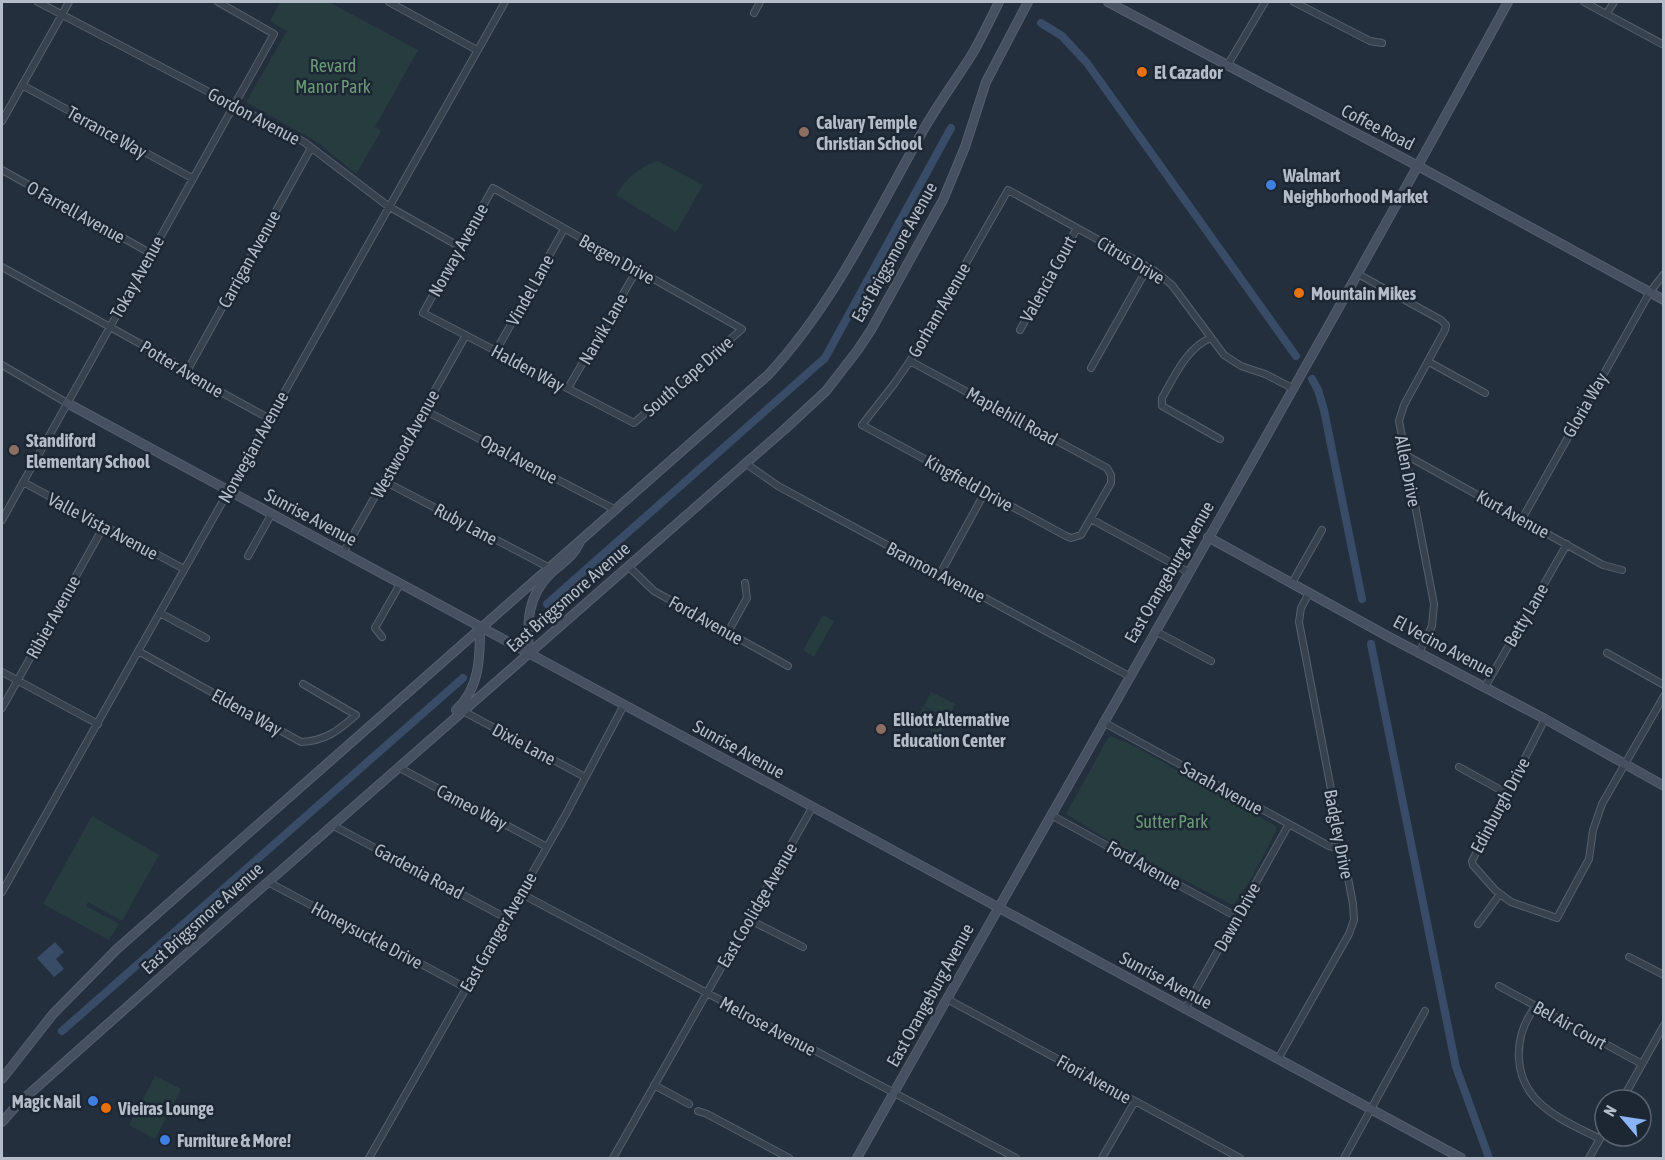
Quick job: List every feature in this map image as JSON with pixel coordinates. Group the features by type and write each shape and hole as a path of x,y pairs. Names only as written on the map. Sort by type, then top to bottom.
{"main road":[{"name":"East Briggsmore Avenue","path":"2,1079 53,1014 96,970 480,627 768,375 806,330 826,300 927,124 975,49 999,2"},
{"name":"East Briggsmore Avenue","path":"2,1122 26,1097 332,825 826,391 871,330 943,200 965,147 986,82 1029,2"},
{"name":"Coffee Road","path":"1108,2 1419,166 1664,300"},
{"name":"East Orangeburg Avenue","path":"857,1158 1294,389 1508,2"},
{"name":"Sunrise Avenue","path":"67,403 1461,1158"},
{"path":"529,653 527,621 538,590 550,574 574,554 583,536"},
{"name":"El Vecino Avenue","path":"1208,537 1664,786"},
{"path":"432,738 441,724 461,706 478,672 481,656 480,627"}],"street":[{"name":"Gordon Avenue","path":"38,2 63,13 311,148 388,206 460,247"},
{"path":"2,121 69,2"},
{"name":"Tokay Avenue","path":"2,520 274,34 218,2"},
{"path":"389,2 477,50"},
{"name":"Norwegian Avenue","path":"2,892 505,2"},
{"path":"754,13 760,2"},
{"path":"1227,66 1265,2"},
{"path":"1294,2 1370,41 1382,44"},
{"path":"1584,2 1664,45"},
{"path":"1607,14 1614,2"},
{"name":"Terrance Way","path":"22,85 192,178"},
{"name":"Carrigan Avenue","path":"186,371 311,148"},
{"name":"O Farrell Avenue","path":"2,170 150,253"},
{"name":"Bergen Drive","path":"493,188 742,329"},
{"name":"Norway Avenue","path":"423,313 493,188"},
{"name":"Citrus Drive","path":"1008,190 1148,267 1172,285 1220,350 1233,361 1294,389"},
{"name":"Gorham Avenue","path":"862,424 910,361 1008,190"},
{"name":"Valencia Court","path":"1020,330 1077,228"},
{"name":"Vindel Lane","path":"496,351 564,229"},
{"name":"Potter Avenue","path":"2,267 173,362 199,380 268,418"},
{"path":"1091,368 1148,267"},
{"name":"Narvik Lane","path":"568,388 637,270"},
{"name":"Allen Drive","path":"1358,274 1441,320 1446,325 1429,362 1401,412 1399,429 1434,604 1432,626 1419,653"},
{"name":"Gloria Way","path":"1522,519 1650,292 1664,274"},
{"name":"Halden Way","path":"423,313 634,423"},
{"name":"South Cape Drive","path":"634,423 742,329"},
{"name":"Westwood Avenue","path":"343,553 465,335"},
{"path":"1211,338 1202,341 1193,349 1162,398 1162,406 1220,439"},
{"name":"Maplehill Road","path":"910,361 1107,468 1111,475 1111,483 1091,519"},
{"path":"1429,362 1485,393"},
{"name":"Sunrise Avenue","path":"2,365 67,403"},
{"name":"Opal Avenue","path":"424,410 614,509"},
{"name":"Kingfield Drive","path":"862,424 1066,536 1077,538 1084,532 1091,519"},
{"name":"Kurt Avenue","path":"1404,454 1603,565 1623,570"},
{"name":"Brannon Avenue","path":"745,463 778,486 1129,676"},
{"name":"Ruby Lane","path":"384,481 548,567"},
{"name":"Valle Vista Avenue","path":"23,482 184,569"},
{"path":"940,574 985,492"},
{"path":"248,556 271,515"},
{"path":"1091,519 1188,572"},
{"name":"Ribier Avenue","path":"2,708 104,526"},
{"path":"1292,583 1322,530"},
{"name":"Betty Lane","path":"1485,687 1567,544"},
{"name":"Ford Avenue","path":"628,566 649,588 789,666"},
{"path":"382,637 375,628 400,584"},
{"path":"728,632 747,598 745,584"},
{"name":"Badgley Drive","path":"1278,1059 1352,927 1353,904 1299,622 1301,608 1309,593"},
{"path":"160,613 206,638"},
{"path":"1155,631 1211,660"},
{"name":"Eldena Way","path":"138,651 301,742 325,738 335,733 356,715 303,684"},
{"path":"1607,653 1664,685"},
{"path":"2,672 98,724"},
{"path":"1624,765 1664,696"},
{"name":"East Granger Avenue","path":"369,1158 624,705"},
{"name":"Dixie Lane","path":"463,711 585,777"},
{"name":"Edinburgh Drive","path":"1545,719 1472,861 1473,865 1500,894 1517,905 1557,918 1588,859 1596,817 1624,765"},
{"name":"Sarah Avenue","path":"1103,722 1329,846 1342,849"},
{"name":"Cameo Way","path":"398,767 546,847"},
{"path":"1459,767 1506,793"},
{"name":"East Coolidge Avenue","path":"613,1158 812,808"},
{"name":"Ford Avenue","path":"1051,814 1237,917"},
{"name":"Dawn Drive","path":"1185,1009 1289,824"},
{"name":"Gardenia Road","path":"332,825 506,918"},
{"name":"Honeysuckle Drive","path":"268,882 466,988"},
{"name":"Melrose Avenue","path":"520,893 1016,1158"},
{"path":"1478,924 1500,894"},
{"path":"748,919 803,947"},
{"path":"1629,957 1664,975"},
{"name":"Bel Air Court","path":"1499,986 1642,1064"},
{"name":"Fiori Avenue","path":"947,999 1240,1158"},
{"path":"1536,1006 1525,1021 1518,1046 1523,1078 1529,1091 1544,1107 1593,1135"},
{"path":"1344,1158 1425,1011"},
{"path":"1629,1088 1664,1025"},
{"path":"654,1085 688,1104"},
{"path":"1102,1158 1134,1101"},
{"path":"698,1111 789,1158"}],"green space":[{"name":"Revard Manor Park","path":"280,2 329,2 418,50 375,127 381,131 356,174 317,142 246,102 287,31 270,21"},
{"path":"658,161 703,185 676,232 616,195 634,174"},
{"path":"823,615 834,621 814,657 803,650"},
{"path":"931,692 955,704 948,719 924,706"},
{"path":"923,707 947,720 940,735 915,723"},
{"name":"Sutter Park","path":"1111,736 1136,747 1276,826 1276,831 1251,879 1234,904 1230,904 1113,843 1066,814"},
{"path":"92,816 159,855 122,921 88,902 86,906 119,924 109,940 43,904"},
{"path":"155,1076 181,1089 155,1139 129,1125"}],"water":[{"path":"55,942 64,952 56,959 64,969 54,977 37,958"}],"waterway":[{"path":"1041,23 1062,36 1087,63 1296,356"},
{"path":"547,604 825,358 951,128"},
{"path":"1312,379 1324,410 1362,599"},
{"path":"1371,644 1456,1067 1489,1158"},
{"path":"62,1031 463,678"}],"place":[{"name":"El Cazador","path":"1142,72"},
{"name":"Calvary Temple Christian School","path":"804,132"},
{"name":"Walmart Neighborhood Market","path":"1271,185"},
{"name":"Mountain Mikes","path":"1299,293"},
{"name":"Standiford Elementary School","path":"14,450"},
{"name":"Elliott Alternative Education Center","path":"881,729"},
{"name":"Magic Nail","path":"93,1101"},
{"name":"Vieiras Lounge","path":"106,1108"},
{"name":"Furniture & More!","path":"165,1140"}]}
